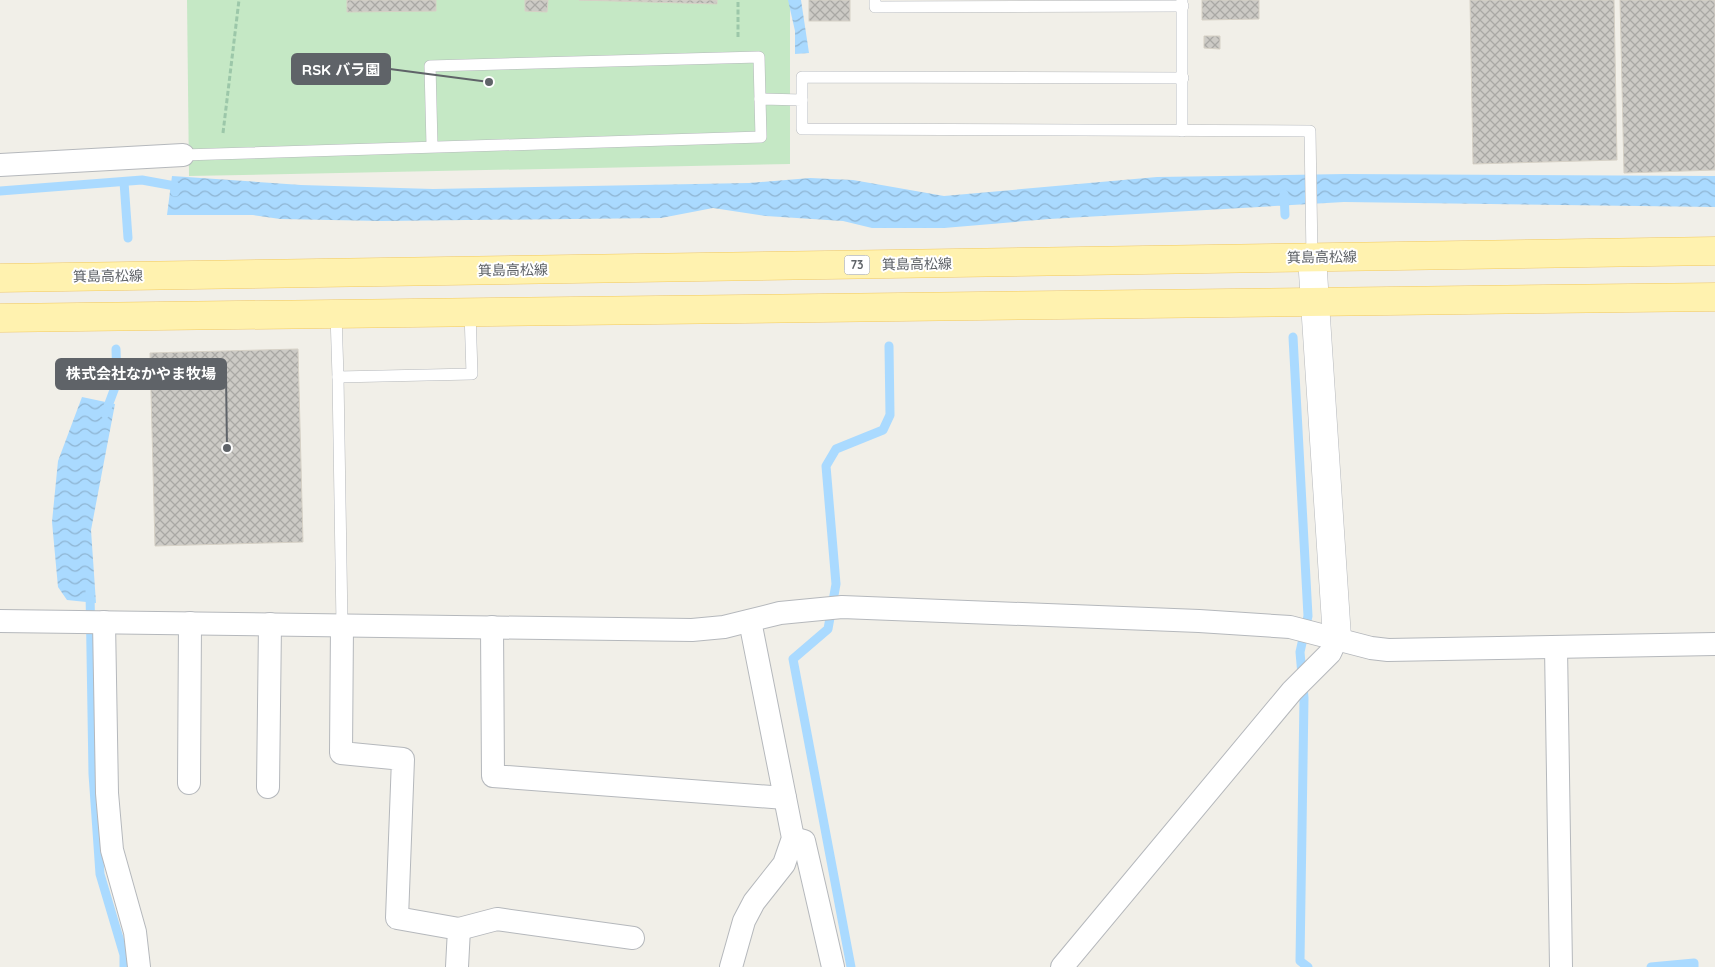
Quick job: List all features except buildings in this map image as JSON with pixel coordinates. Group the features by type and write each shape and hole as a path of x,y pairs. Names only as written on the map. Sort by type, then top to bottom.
{"main road":[{"name":"箕島高松線","path":"0,278 1715,251"},
{"path":"0,318 1715,297"}],"street":[{"path":"0,165 183,155"},
{"path":"1062,967 1292,691 1330,653 1312,257"},
{"path":"0,621 692,630 724,627 780,613 842,607 1199,621 1290,627 1371,648 1388,650 1715,644"},
{"path":"731,967 744,921 754,902 784,864 793,838 750,621"},
{"path":"95,622 112,850 135,932 139,967"},
{"path":"189,783 190,623"},
{"path":"268,788 270,624"},
{"path":"342,625 341,753 402,759 397,918 459,930 497,920 633,938"},
{"path":"492,627 494,776 785,798"},
{"path":"1556,647 1561,967"},
{"path":"793,838 804,841 832,967"},
{"path":"457,967 459,930"}],"lane":[{"path":"875,0 875,7 1182,3 1182,131"},
{"path":"183,155 432,145 761,137 759,57 430,66 432,145"},
{"path":"1183,78 802,77 791,100 802,129 1310,131 1312,257"},
{"path":"760,99 791,100"},
{"path":"338,377 472,374 470,312"},
{"path":"336,314 342,625"}],"path":[{"path":"221,153 239,0"},
{"path":"737,57 738,0"}],"green space":[{"path":"187,0 790,0 790,164 189,176"}],"water":[{"path":"788,0 801,0 809,53 795,54 795,31"},
{"path":"1345,174 1715,176 1715,207 1344,202 1049,219 944,228 872,228 843,221 766,216 713,208 661,218 382,221 280,219 253,215 167,215 172,176 301,185 433,189 749,183 810,178 853,180 944,196 1157,177"},
{"path":"82,397 115,404 91,530 96,603 67,600 58,587 52,522 58,461"}],"waterway":[{"path":"0,191 142,180 175,186 175,192"},
{"path":"124,182 128,238"},
{"path":"1284,194 1285,215"},
{"path":"1293,337 1308,616 1300,652 1304,698 1300,961 1308,967"},
{"path":"851,967 793,659 828,629 836,584 826,466 836,449 883,430 890,415 889,346"},
{"path":"105,414 117,382 116,349"},
{"path":"90,591 93,774 100,874 124,955 124,967"},
{"path":"1651,967 1694,963 1694,967"}],"place":[{"name":"RSK バラ園","path":"489,82"},
{"name":"株式会社なかやま牧場","path":"227,448"}]}
